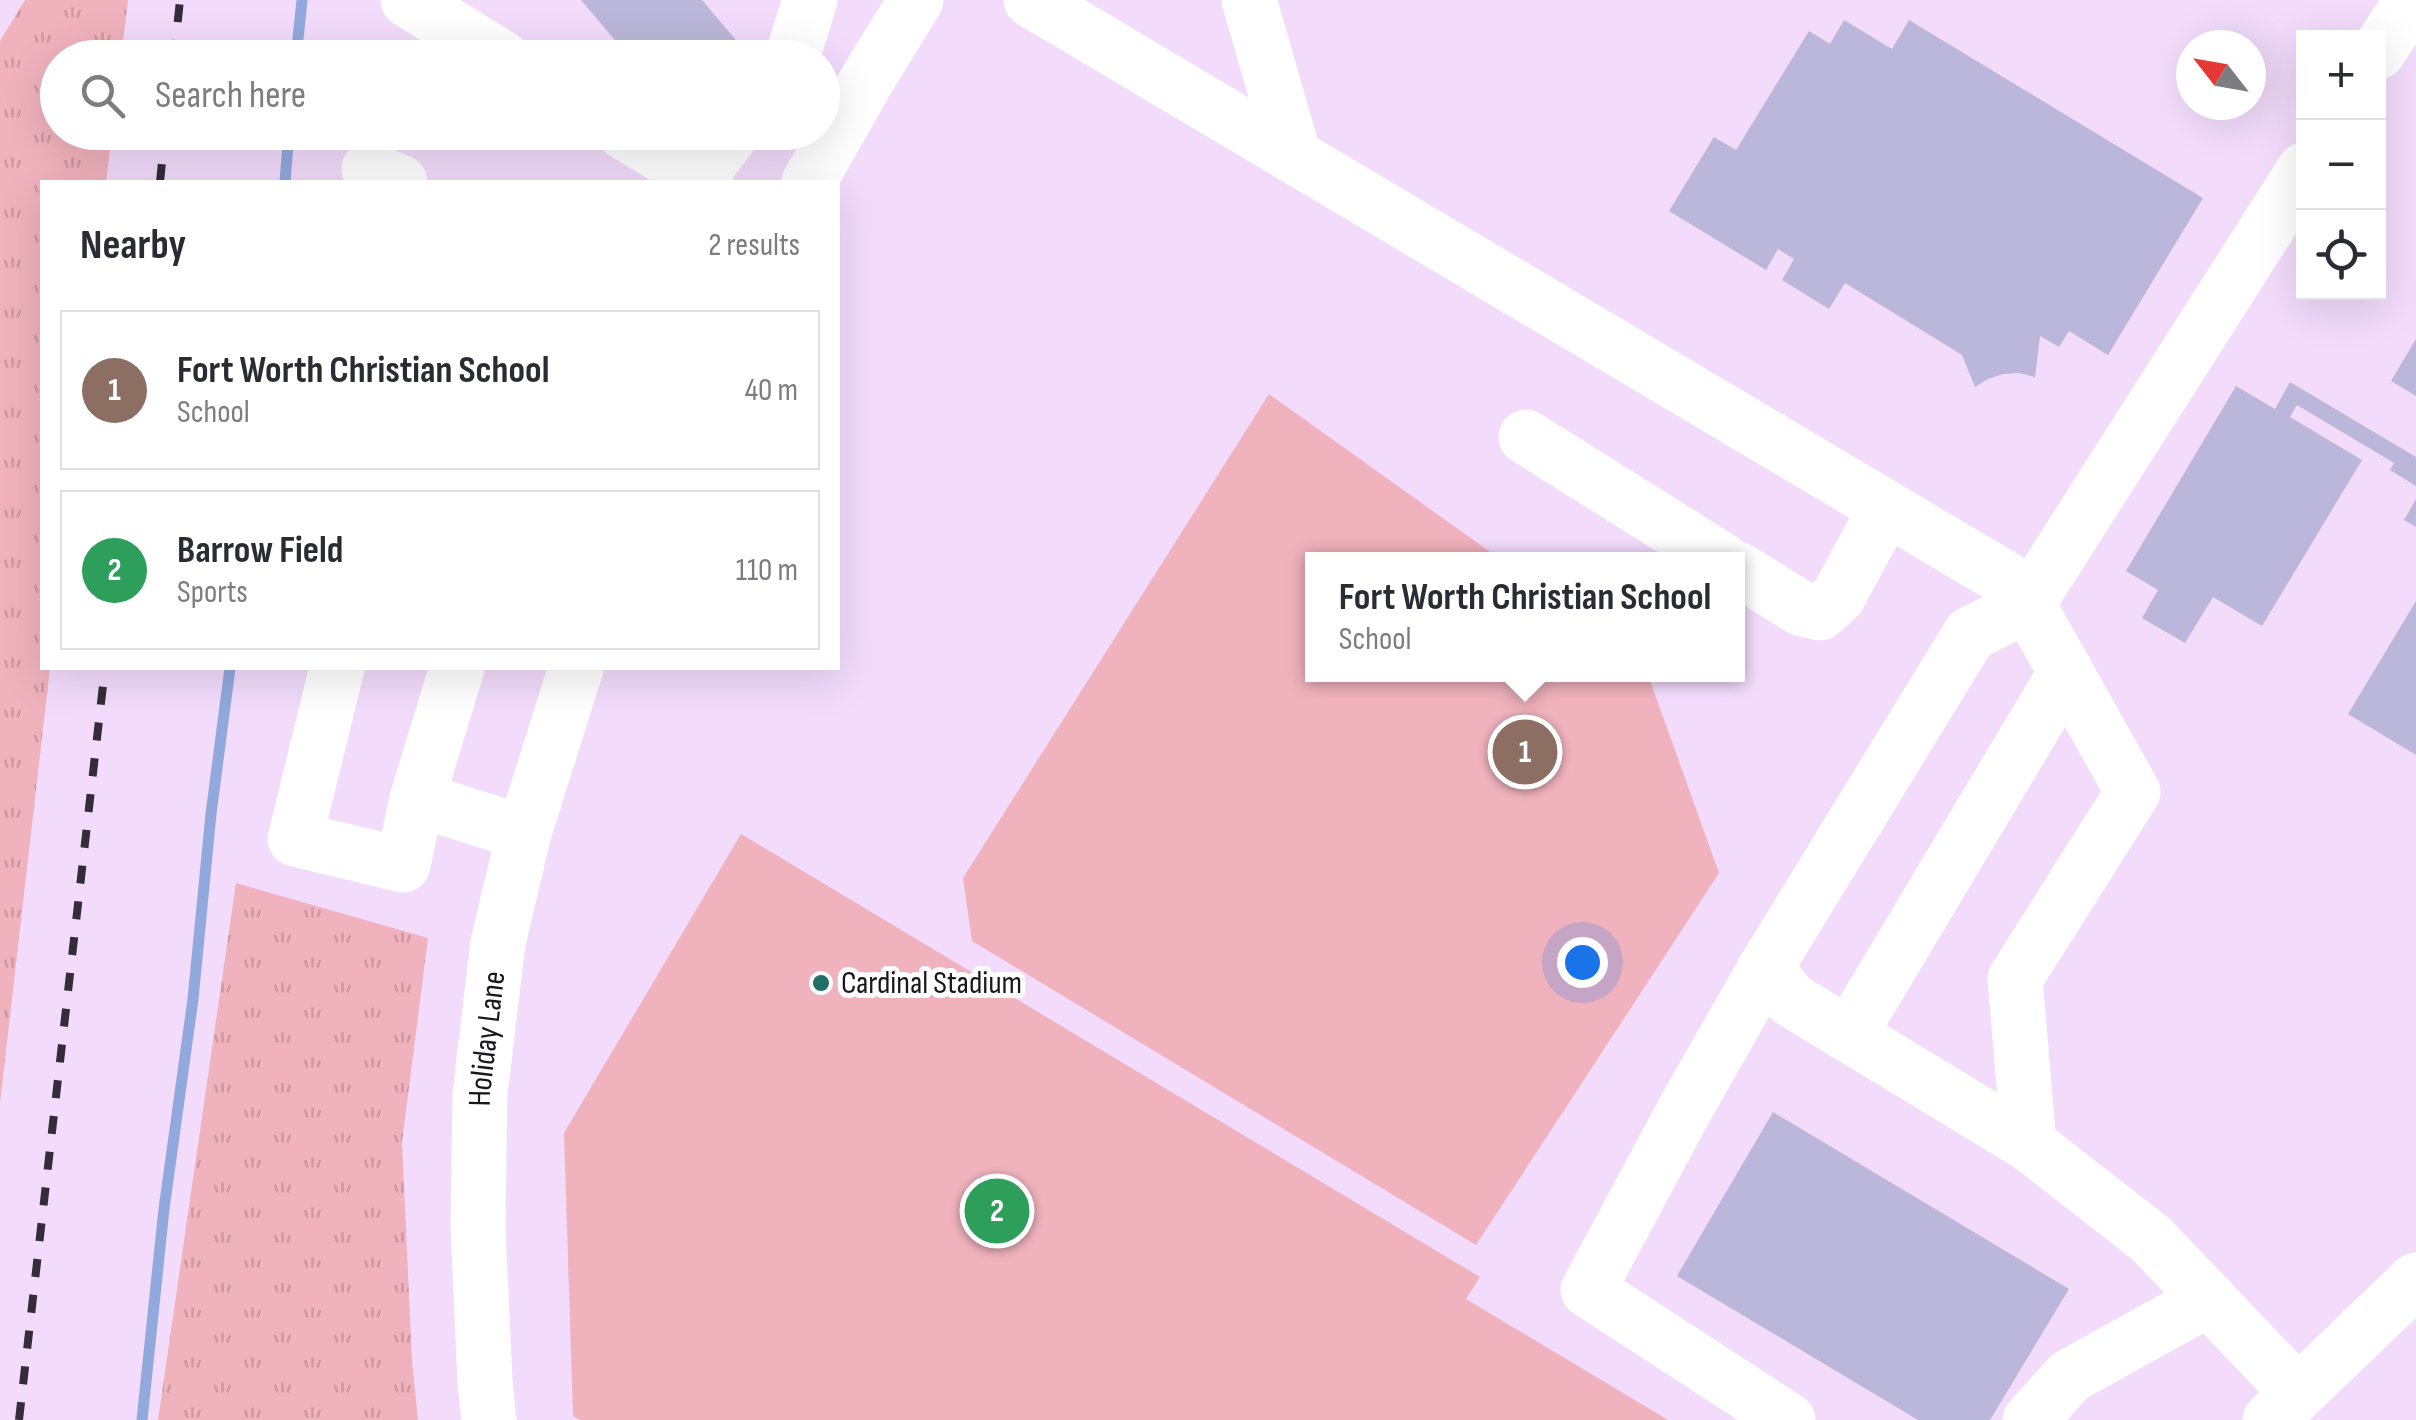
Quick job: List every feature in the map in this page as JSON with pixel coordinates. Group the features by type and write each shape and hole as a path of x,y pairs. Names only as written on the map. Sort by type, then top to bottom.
{"street":[{"path":"408,0 473,40"},
{"path":"798,40 810,0"},
{"path":"840,127 916,0"},
{"path":"1032,0 2006,579 2027,604 2133,792 2015,978 2030,1144"},
{"path":"1249,0 1294,156"},
{"path":"2386,40 2412,0"},
{"path":"653,150 702,180 721,150"},
{"path":"809,180 826,150"},
{"path":"1788,1420 1588,1290 1766,967 1970,634 2027,604 2296,183"},
{"path":"1526,437 1709,552"},
{"path":"1745,573 1802,609 1820,613 1838,597 1886,508"},
{"path":"337,670 295,839 403,865 417,800 456,670"},
{"name":"Holiday Lane","path":"489,1420 478,1226 480,1094 498,943 524,833 575,670"},
{"path":"1850,1035 2066,672"},
{"path":"417,800 524,833"},
{"path":"1766,967 1790,999 2030,1144 2152,1239 2209,1299 2284,1406 2416,1280"},
{"path":"2030,1420 2070,1376 2209,1299"}],"green space":[{"path":"25,0 128,0 123,40 40,40 40,150 110,150 106,180 40,180 40,670 50,670 0,1103 0,41"},
{"path":"1269,394 1490,552 1305,552 1305,682 1651,682 1719,873 1476,1245 972,941 963,878"},
{"name":"Cardinal Stadium","path":"741,834 1480,1277 1466,1299 1668,1420 580,1420 573,1416 564,1133"},
{"path":"236,883 428,938 402,1142 418,1420 158,1420"}],"building":[{"path":"581,0 702,0 736,40 615,40"},
{"path":"1844,20 1892,49 1909,20 2203,198 2108,355 2069,331 2059,347 2040,336 2035,377 2003,374 1975,387 1962,355 1845,283 1829,309 1782,280 1794,259 1778,249 1766,270 1669,211 1714,137 1736,150 1809,31 1830,44"},
{"path":"2416,339 2416,396 2391,381"},
{"path":"2290,382 2416,457 2416,486 2390,470 2394,463 2297,405 2290,417 2362,460 2262,626 2213,597 2185,643 2142,618 2158,590 2126,571 2236,386 2275,409"},
{"path":"2416,499 2416,527 2404,520"},
{"path":"2416,601 2416,755 2348,714"},
{"path":"1773,1112 2069,1289 1990,1420 1918,1420 1677,1276"}],"waterway":[{"path":"298,40 302,0"},
{"path":"285,180 288,150"},
{"path":"142,1420 230,670"}],"railway":[{"path":"176,40 180,0"},
{"path":"160,180 163,150"},
{"path":"19,1420 105,670"}],"place":[{"name":"Fort Worth Christian School","path":"1525,752"},
{"name":"Cardinal Stadium","path":"821,983"},
{"name":"Barrow Field","path":"997,1211"}]}
